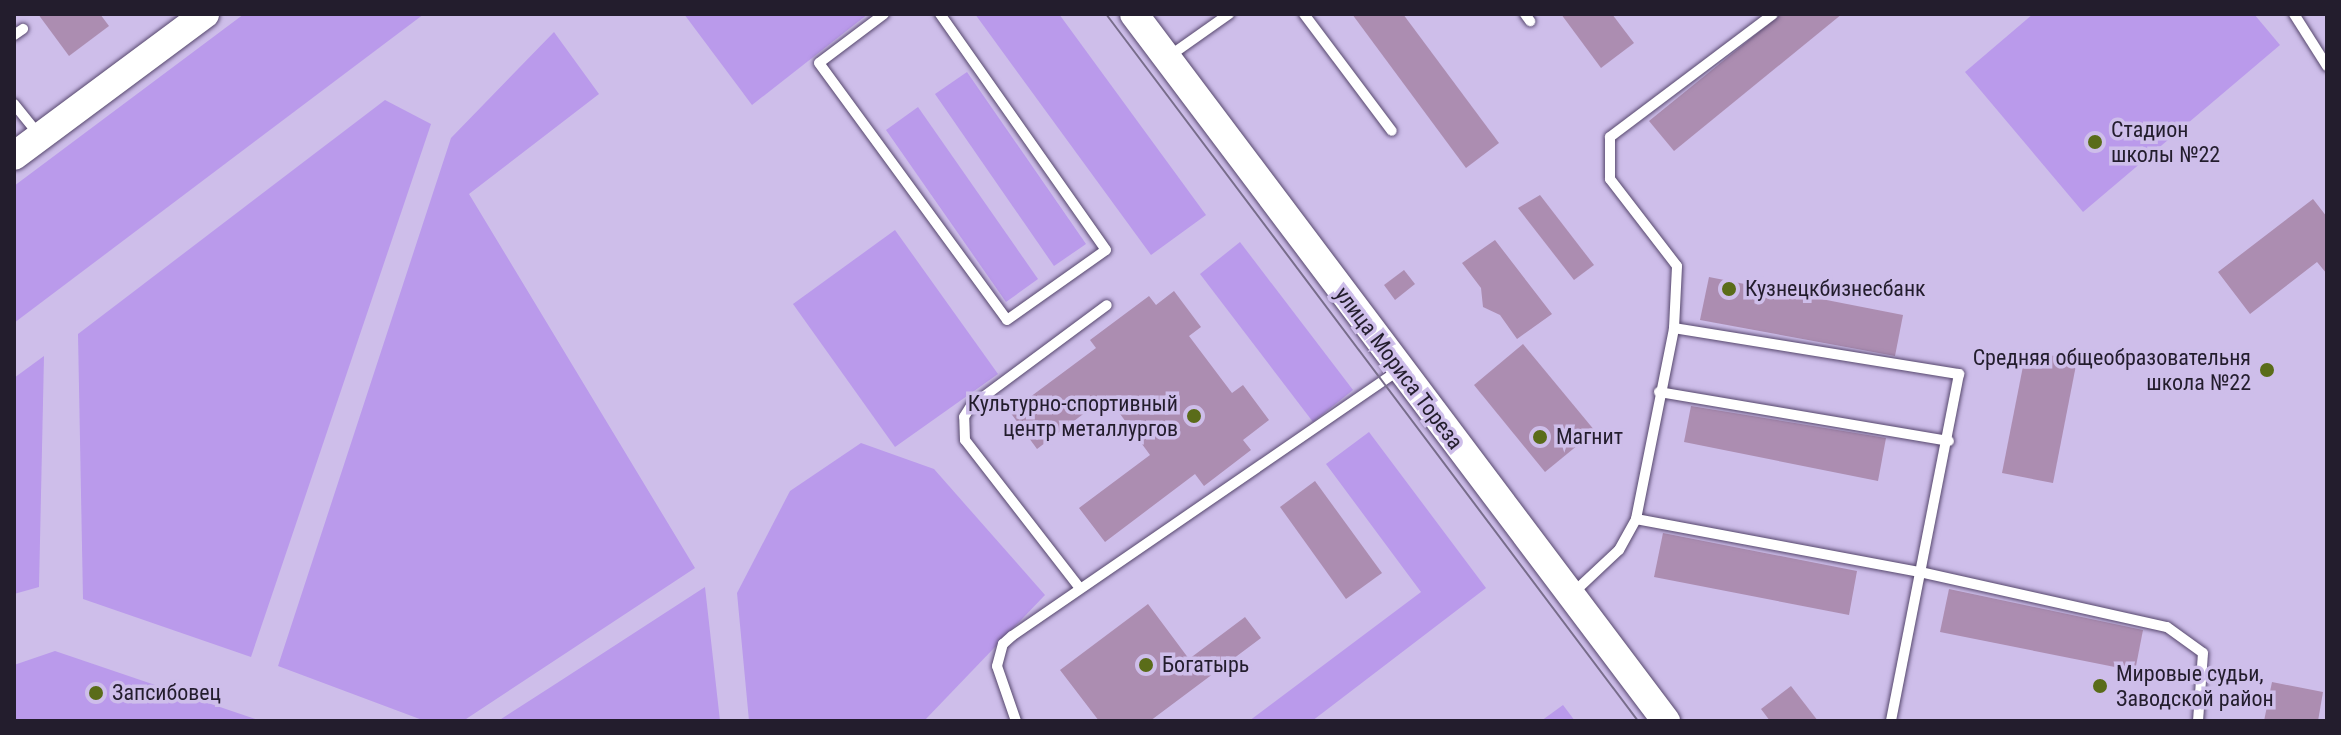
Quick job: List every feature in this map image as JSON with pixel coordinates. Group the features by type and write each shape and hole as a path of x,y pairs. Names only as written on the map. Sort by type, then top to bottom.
{"street":[{"path":"14,156 205,14"},
{"name":"улица Мориса Тореза","path":"1134,14 1666,721"}],"lane":[{"path":"884,14 819,63 1007,320 1106,250 940,14"},
{"path":"1167,58 1229,14"},
{"path":"1304,14 1392,131"},
{"path":"1571,594 1619,550 1636,519 1674,328 1677,266 1610,179 1610,137 1773,14"},
{"path":"2294,14 2327,66"},
{"path":"14,104 40,137"},
{"path":"1079,587 965,440 964,417 971,406 1107,305"},
{"path":"1674,328 1959,374 1949,441 1891,721"},
{"path":"1016,721 997,666 1003,644 1079,587 1400,369"},
{"path":"1659,392 1949,441"},
{"path":"1636,519 1920,572 2167,627 2203,653 2198,721"}],"shaded area":[{"path":"244,14 424,14 14,323 14,186"},
{"path":"684,14 868,14 752,105"},
{"path":"975,14 1059,14 1206,215 1151,255"},
{"name":"Стадион школы №22","path":"2033,14 2254,14 2280,45 2083,212 1965,72"},
{"path":"554,32 599,94 469,194 695,568 463,721 425,721 278,666 451,138"},
{"path":"967,72 1086,244 1054,266 935,94"},
{"path":"385,100 431,124 251,657 83,599 78,334"},
{"path":"918,107 1038,279 1006,302 886,130"},
{"path":"895,230 998,374 895,447 793,304"},
{"path":"1240,242 1353,390 1313,422 1200,274"},
{"path":"44,356 39,587 14,594 14,378"},
{"path":"1369,432 1486,588 1312,721 1249,721 1421,592 1326,464"},
{"path":"861,443 934,469 1045,595 924,721 749,721 737,593 790,491"},
{"path":"705,587 720,721 498,721 557,683"},
{"name":"Запсибовец","path":"55,651 261,721 14,721 14,665"},
{"path":"1563,705 1575,721 1541,721"}],"building":[{"path":"38,14 100,14 109,26 69,56"},
{"path":"1352,14 1403,14 1499,143 1466,168"},
{"path":"1561,14 1612,14 1634,43 1601,68"},
{"path":"1781,14 1842,14 1674,151 1649,121"},
{"path":"1540,195 1594,265 1574,280 1518,208"},
{"name":"Средняя общеобразовательня школа №22","path":"2313,199 2327,217 2327,274 2317,262 2250,314 2218,272"},
{"path":"1495,240 1552,314 1517,339 1500,315 1483,307 1481,288 1462,263"},
{"path":"1404,270 1415,284 1395,300 1384,285"},
{"path":"1709,277 1903,315 1895,356 1700,320"},
{"name":"Культурно-спортивный центр металлургов","path":"1174,291 1201,327 1189,336 1232,393 1243,385 1269,420 1243,440 1251,450 1204,486 1195,474 1105,542 1079,508 1150,455 1107,396 1037,449 1010,412 1096,348 1090,340 1149,296 1156,305"},
{"path":"1523,344 1595,431 1545,472 1474,385"},
{"path":"2026,351 2077,360 2053,483 2002,473"},
{"path":"1691,406 1886,438 1878,481 1684,442"},
{"path":"1315,481 1382,573 1346,599 1280,507"},
{"path":"1663,533 1857,571 1849,615 1654,577"},
{"path":"1949,589 2143,630 2135,671 1940,632"},
{"name":"Богатырь","path":"1148,604 1189,659 1245,617 1261,638 1150,721 1099,721 1060,670"},
{"path":"2272,682 2323,692 2318,721 2264,721"},
{"path":"1791,686 1818,721 1770,721 1761,709"}],"tram line":[{"path":"1106,14 1638,721"}],"place":[{"name":"Стадион школы №22","path":"2095,142"},
{"name":"Кузнецкбизнесбанк","path":"1729,289"},
{"name":"Средняя общеобразовательня школа №22","path":"2267,370"},
{"name":"Культурно-спортивный центр металлургов","path":"1194,416"},
{"name":"Магнит","path":"1540,437"},
{"name":"Богатырь","path":"1146,665"},
{"name":"Мировые судьи, Заводской район","path":"2100,686"},
{"name":"Запсибовец","path":"96,693"}]}
